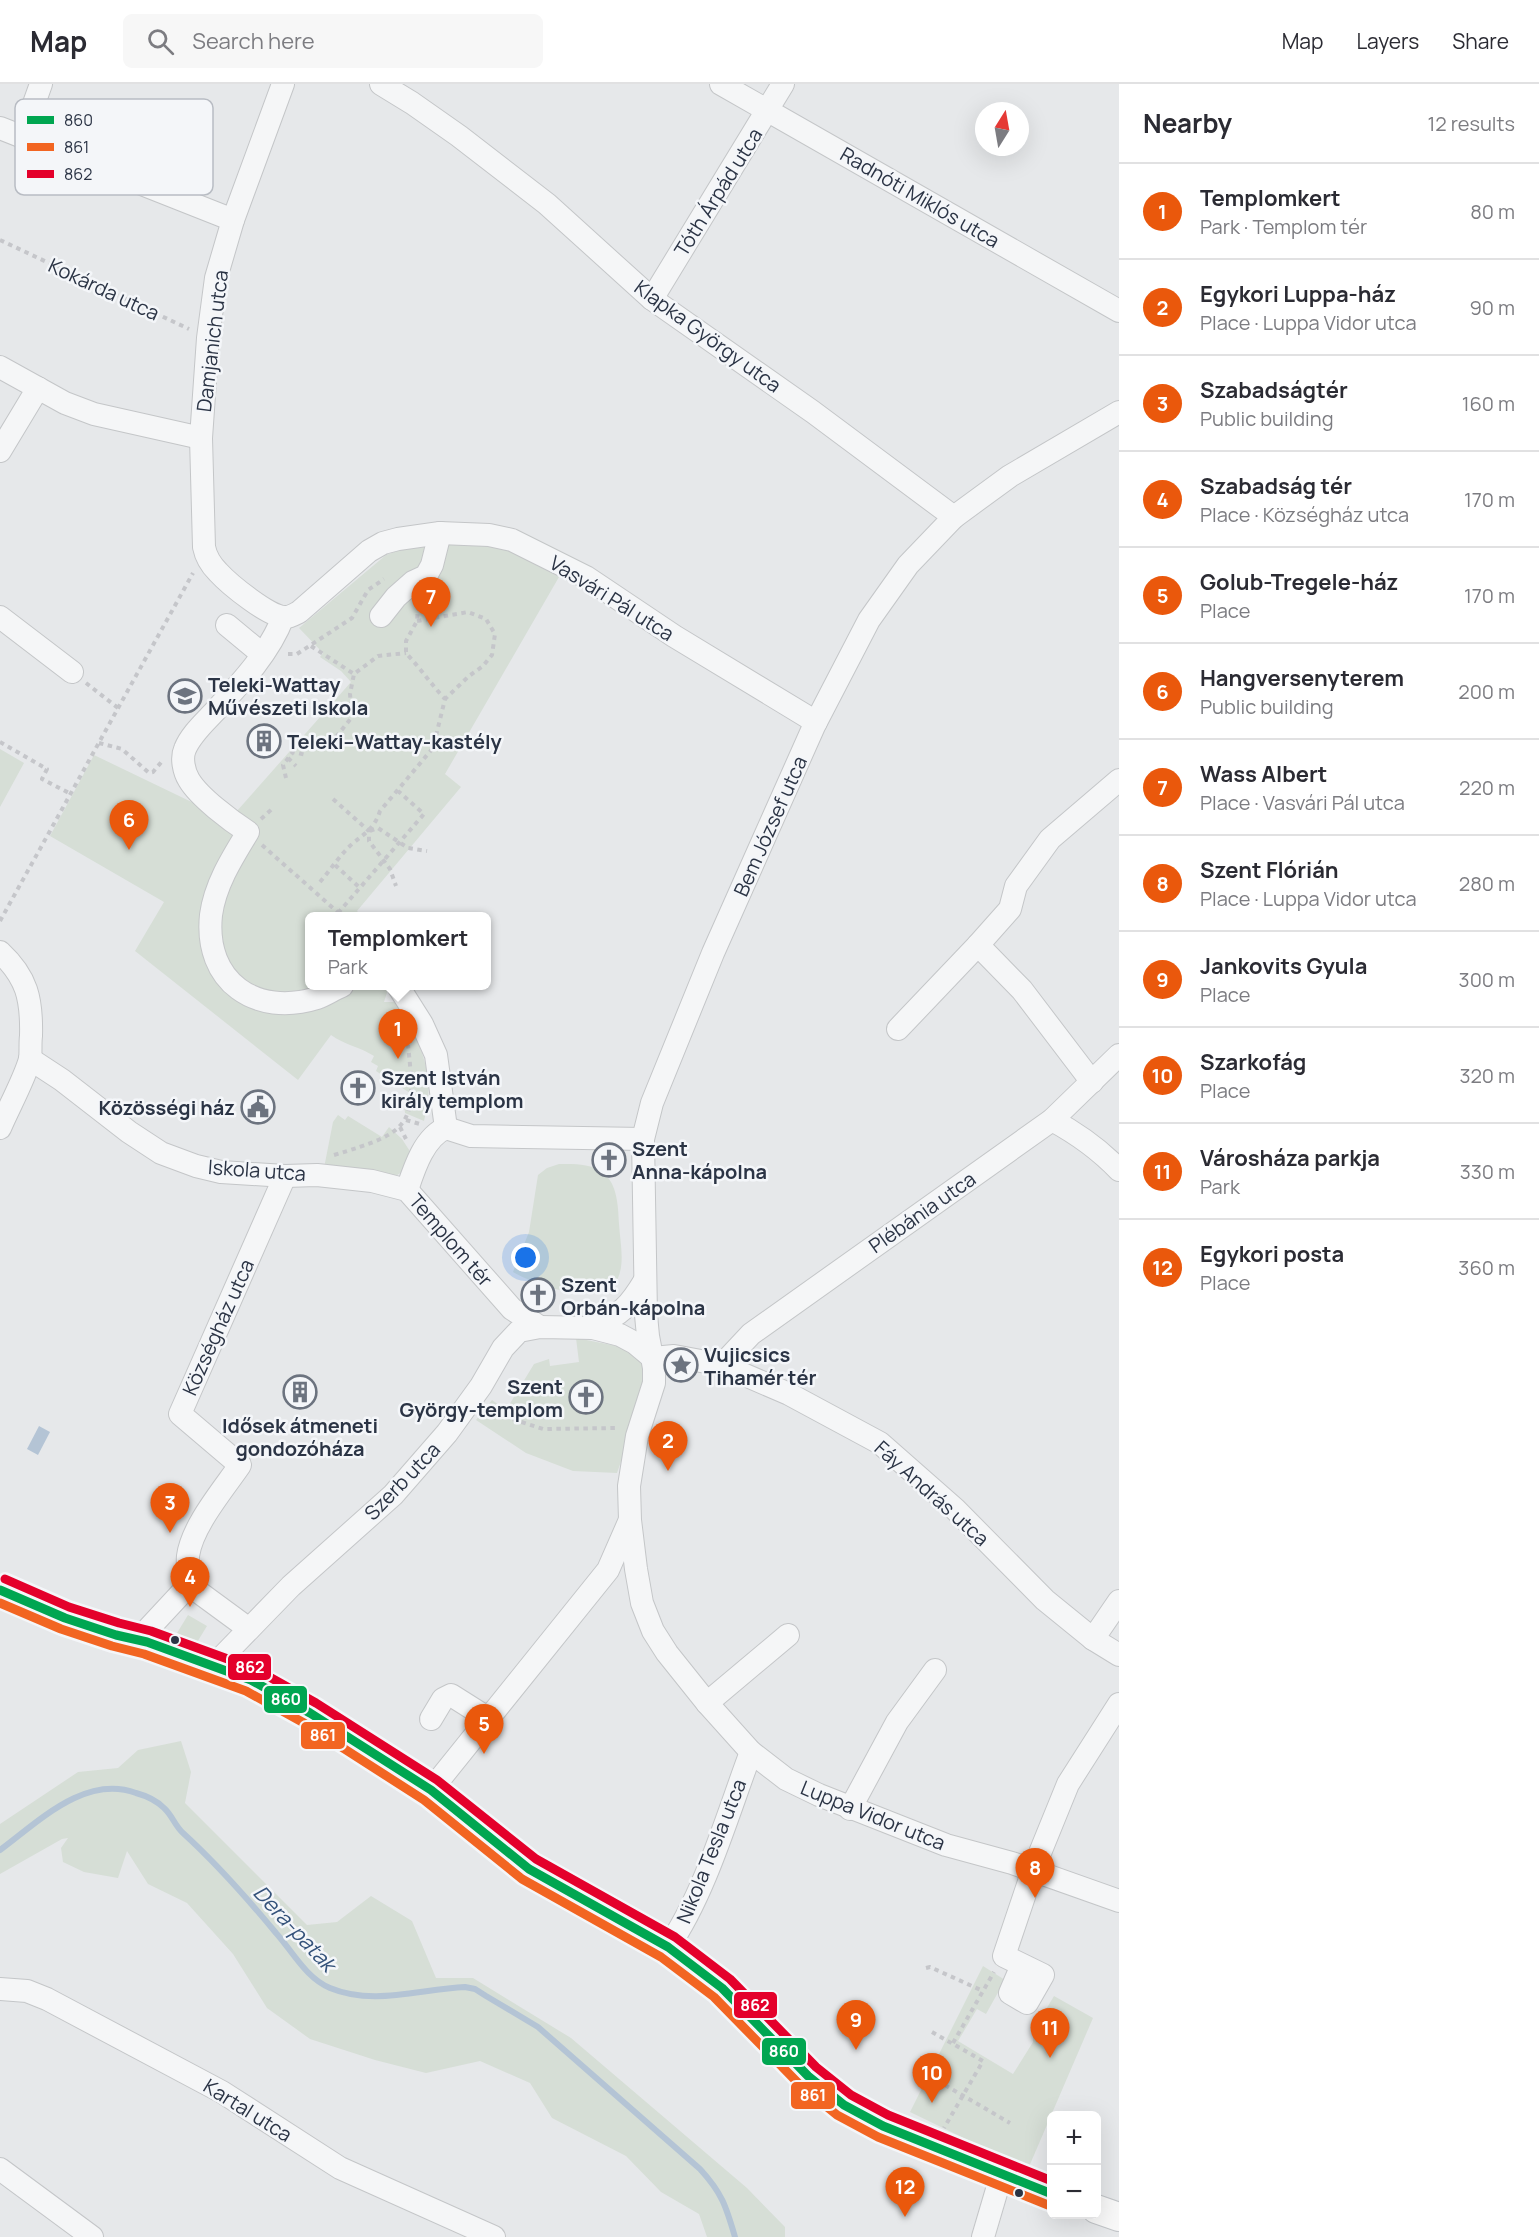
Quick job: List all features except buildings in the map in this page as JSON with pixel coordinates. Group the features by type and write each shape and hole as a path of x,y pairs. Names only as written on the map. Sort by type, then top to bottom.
{"main road":[{"path":"0,1590 65,1618 116,1635 147,1642 251,1680 310,1713 431,1790 529,1869 668,1947 722,1988 808,2076 844,2105 883,2126 1000,2176 1047,2192"}],"street":[{"path":"36,99 41,84"},
{"name":"Damjanich utca","path":"204,546 201,438 208,338 216,278 234,220 283,84"},
{"name":"Klapka György utca","path":"381,84 459,136 538,197 600,250 652,299 813,412 954,518"},
{"name":"Radnóti Miklós utca","path":"721,84 1119,311"},
{"name":"Tóth Árpád utca","path":"652,299 783,84"},
{"path":"0,128 15,134"},
{"path":"170,195 234,220"},
{"path":"0,368 65,403 94,414 201,438"},
{"path":"0,451 38,388"},
{"name":"Bem József utca","path":"653,1358 648,1336 645,1280 643,1139 656,1094 709,964 816,722 869,620 908,566 954,518 1010,476 1119,412"},
{"path":"381,616 413,582 426,576 432,565 440,533"},
{"name":"Vasvári Pál utca","path":"283,617 299,612 376,547 398,539 440,533 489,535 512,540 586,577 674,636 816,722"},
{"path":"204,546 218,572 260,605 283,617 277,633 265,650 190,740 183,756 184,768 189,781 213,805 248,832 219,884 212,914 213,951 222,972 231,984 245,995 265,1002 293,1002 318,998 334,990"},
{"path":"0,617 72,672"},
{"path":"227,625 265,650"},
{"path":"898,1029 1010,909 1017,886 1050,839 1119,780"},
{"path":"978,945 1022,990 1092,1082"},
{"path":"0,952 14,964 28,992 31,1014 30,1059 0,1128"},
{"path":"401,990 422,1024 436,1055 446,1128 471,1136 643,1139"},
{"name":"Plébánia utca","path":"722,1365 751,1334 1052,1120 1119,1055"},
{"name":"Iskola utca","path":"30,1059 161,1153 221,1172 285,1176 317,1175 372,1181 407,1190"},
{"path":"1052,1120 1069,1129 1119,1170"},
{"name":"Templom tér","path":"446,1128 437,1131 421,1155 407,1190 512,1309 540,1327"},
{"name":"Községház utca","path":"189,1585 188,1555 195,1536 206,1515 240,1466 180,1414 285,1176"},
{"path":"593,1328 615,1317 632,1302 645,1280"},
{"path":"540,1327 593,1328 620,1335 635,1343 653,1358 674,1356 722,1365"},
{"name":"Szerb utca","path":"218,1668 223,1656 291,1586 393,1495 447,1433 473,1397 503,1348 519,1331 540,1327"},
{"name":"Luppa Vidor utca","path":"653,1358 654,1383 639,1430 629,1486 630,1520 642,1603 653,1631 667,1653 707,1703 751,1752 786,1779 850,1809 946,1845 990,1856 1119,1901"},
{"name":"Fáy András utca","path":"722,1365 789,1394 880,1443 955,1509 1045,1600 1093,1640 1119,1655"},
{"path":"431,1790 608,1570 630,1520"},
{"path":"147,1642 149,1628 189,1585 249,1629"},
{"path":"1093,1640 1119,1601"},
{"path":"707,1703 788,1635"},
{"path":"850,1809 897,1722 935,1670"},
{"path":"431,1719 443,1699 451,1695 489,1719"},
{"path":"1013,1960 1033,1870 1068,1784 1119,1704"},
{"name":"Nikola Tesla utca","path":"668,1947 679,1930 709,1865 751,1752"},
{"name":"Kartal utca","path":"0,1989 27,1991 47,2000 222,2092 340,2168 495,2237"},
{"path":"0,2169 92,2237"},
{"path":"983,2237 1000,2176"}],"path":[{"name":"Kokárda utca","path":"0,240 208,338"},
{"path":"0,921 196,566 204,546"},
{"path":"265,650 297,654 352,618 368,590 378,581 400,576 413,582 418,590 417,621 406,641 406,653 444,699"},
{"path":"320,882 353,843 369,831 380,811 434,748 444,699 492,655 495,634 486,619 468,612 417,621"},
{"path":"310,646 354,674"},
{"path":"336,737 352,717 350,694 354,674 378,656 406,653"},
{"path":"72,672 118,708"},
{"path":"0,742 47,769 42,779 70,794"},
{"path":"99,743 122,749 149,773 153,772 168,756 183,756"},
{"path":"286,778 283,765 293,752 306,755"},
{"path":"288,758 296,766"},
{"path":"342,912 424,814 398,791"},
{"path":"333,799 369,831 369,841 390,869 396,886"},
{"path":"369,831 378,828 408,848 427,851"},
{"path":"248,832 337,912"},
{"path":"334,865 360,888"},
{"path":"317,1175 318,1160 382,1138 406,1120 412,1102 407,1036 409,1031 422,1024"},
{"path":"406,1120 418,1123"},
{"path":"399,1127 405,1136"},
{"path":"473,1397 506,1418 543,1430 632,1428 639,1430"},
{"path":"952,2043 983,1991 1013,1960"},
{"path":"926,1968 930,1967 983,1991"},
{"path":"932,2032 984,2061 933,2147"},
{"path":"914,2067 1010,2122"}],"shaded area":[{"path":"425,541 482,543 509,550 559,577 445,774 461,787 358,912 305,912 305,990 388,990 384,1002 394,1002 400,1008 415,1036 425,1062 428,1089 424,1121 405,1113 404,1104 410,1093 376,1071 378,1066 371,1062 374,1056 331,1035 298,1080 135,951 164,902 50,836 94,755 229,820 351,682 341,671 320,657 323,653 299,628 386,555"},
{"path":"0,749 24,763 0,807"},
{"path":"338,1115 345,1120 348,1116 382,1137 389,1127 402,1139 413,1156 402,1172 394,1177 324,1168 333,1122"},
{"path":"559,1164 593,1167 603,1173 612,1183 618,1211 621,1265 618,1278 610,1288 598,1293 584,1294 551,1288 513,1272 529,1232 538,1175 547,1168"},
{"path":"576,1338 622,1347 639,1360 645,1370 641,1403 617,1473 573,1471 526,1453 476,1420 492,1400 506,1410 534,1364 549,1359 550,1366 579,1362"},
{"path":"188,1615 207,1626 196,1644 177,1633"},
{"path":"181,1741 191,1772 185,1803 307,1925 337,1922 371,1896 412,1921 436,1978 473,1978 571,2038 747,2188 785,2227 785,2237 707,2237 699,2214 661,2192 626,2156 552,2118 530,2083 480,2061 426,2073 375,2060 310,2039 267,2008 233,1954 187,1903 148,1884 127,1851 118,1878 84,1872 63,1862 61,1848 68,1838 62,1839 0,1874 0,1824 78,1772 118,1768 138,1750"},
{"path":"983,1966 1005,1980 986,2014 977,2009 958,2041 1013,2074 1033,2042 1033,2031 1054,1996 1093,2018 1053,2111 1047,2111 1047,2125 1028,2169 910,2112"}],"water":[{"path":"39,1426 50,1432 38,1455 27,1449"}],"waterway":[{"name":"Dera-patak","path":"0,1850 46,1815 81,1795 99,1790 117,1789 151,1799 167,1811 180,1830 231,1882 307,1971 321,1984 363,1996 397,1995 465,1987 475,1989 538,2027 700,2169 722,2200 735,2237"}],"transit line":[{"name":"862","path":"5,1579 69,1607 151,1631 255,1669 316,1703 437,1780 536,1859 675,1937 730,1979 816,2067 851,2095 888,2115 1047,2179"},
{"name":"860","path":"0,1590 65,1618 116,1635 147,1642 251,1680 310,1713 431,1790 529,1869 668,1947 722,1988 808,2076 844,2105 883,2126 1047,2192"},
{"name":"861","path":"0,1603 61,1629 144,1654 246,1691 304,1723 424,1800 522,1879 661,1957 714,1997 799,2084 837,2115 878,2137 1047,2205"}],"place":[{"name":"Wass Albert","path":"431,627"},
{"name":"Teleki-Wattay Művészeti Iskola","path":"185,696"},
{"name":"Teleki–Wattay-kastély","path":"264,741"},
{"name":"Hangversenyterem","path":"129,850"},
{"name":"Templomkert","path":"398,1059"},
{"name":"Szent István király templom","path":"358,1088"},
{"name":"Közösségi ház","path":"258,1107"},
{"name":"Szent Anna-kápolna","path":"609,1160"},
{"name":"Szent Orbán-kápolna","path":"538,1295"},
{"name":"Vujicsics Tihamér tér","path":"681,1365"},
{"name":"Idősek átmeneti gondozóháza","path":"300,1392"},
{"name":"Szent György-templom","path":"586,1397"},
{"name":"Egykori Luppa-ház","path":"668,1471"},
{"name":"Szabadságtér","path":"170,1533"},
{"name":"Szabadság tér","path":"190,1607"},
{"name":"Golub-Tregele-ház","path":"484,1754"},
{"name":"Szent Flórián","path":"1035,1898"},
{"name":"Jankovits Gyula","path":"856,2050"},
{"name":"Városháza parkja","path":"1050,2058"},
{"name":"Szarkofág","path":"932,2103"},
{"name":"Egykori posta","path":"905,2217"}]}
